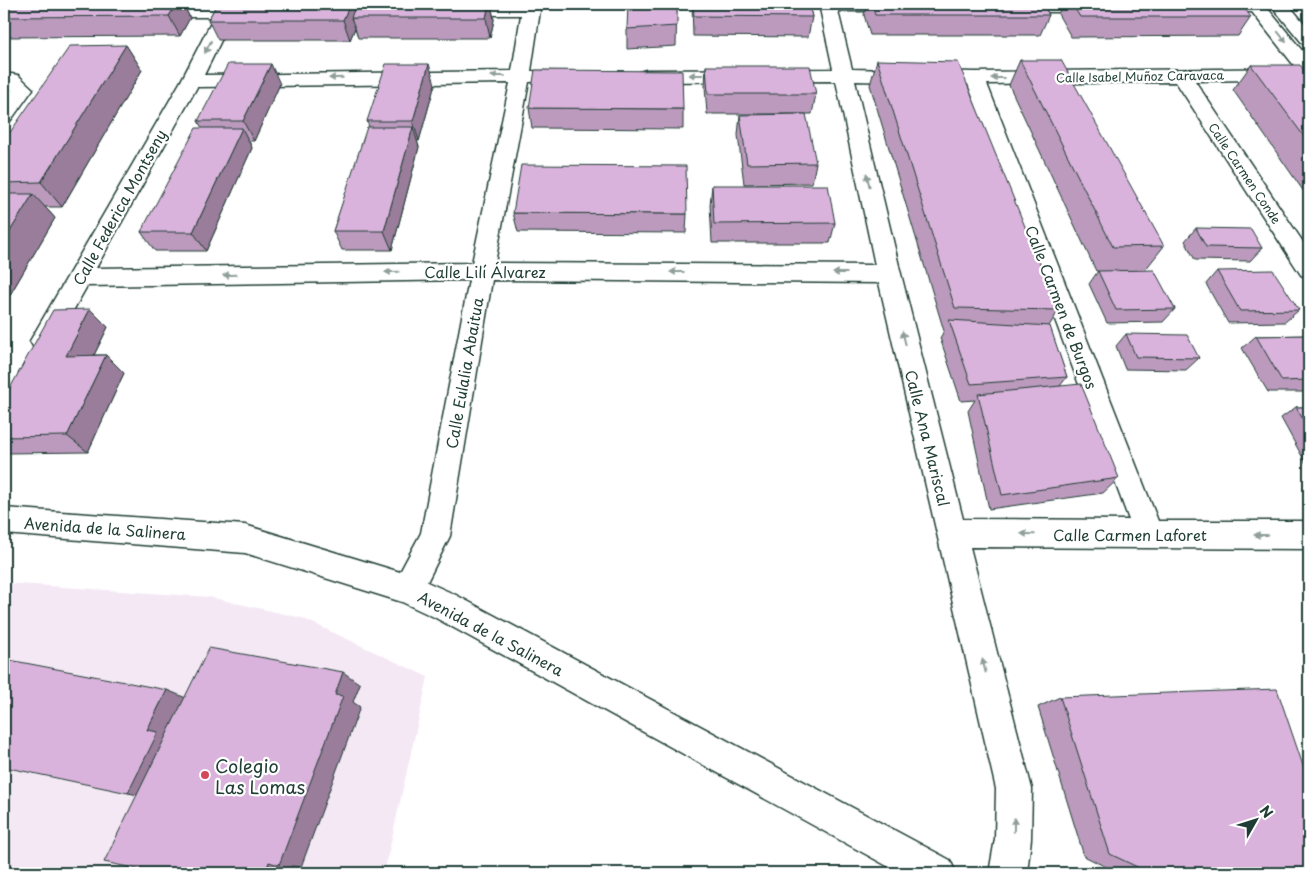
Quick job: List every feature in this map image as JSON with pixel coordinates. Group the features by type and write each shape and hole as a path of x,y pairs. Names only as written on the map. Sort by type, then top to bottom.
{"street":[{"path":"1279,4 1309,40"},
{"path":"829,5 917,6"},
{"name":"Calle Ana Mariscal","path":"829,5 889,274 1014,789 1013,839 1008,873"},
{"path":"1187,7 1256,5 1309,72"},
{"path":"435,10 531,7"},
{"name":"Calle Eulalia Abaitua","path":"407,589 435,536 482,271 521,76 531,7"},
{"path":"987,7 1117,7"},
{"path":"133,12 232,8"},
{"name":"Calle Federica Montseny","path":"32,359 232,8"},
{"name":"Calle Isabel Muñoz Caravaca","path":"629,76 844,75 975,78 1182,76 1309,72"},
{"path":"191,80 590,76"},
{"name":"Calle Carmen Conde","path":"1182,76 1309,269"},
{"name":"Calle Carmen de Burgos","path":"975,78 1149,535"},
{"path":"4,79 11,79 23,89 4,116"},
{"name":"Calle Lilí Álvarez","path":"80,277 482,271 889,274"},
{"name":"Avenida de la Salinera","path":"4,521 245,539 407,589 445,606 933,872"},
{"name":"Calle Carmen Laforet","path":"951,533 1309,535"}],"shaded area":[{"name":"Colegio Las Lomas","path":"4,583 209,597 302,618 428,677 384,873 4,873"}],"building":[{"path":"4,4 176,4 169,16 4,17"},
{"path":"217,4 350,4 343,20 208,20"},
{"path":"356,4 489,4 486,18 351,18"},
{"path":"628,4 677,4 677,26 627,29"},
{"path":"693,4 809,4 812,17 694,16"},
{"path":"872,4 1043,4 1049,15 875,15"},
{"path":"1072,4 1241,4 1251,17 1080,17"},
{"path":"126,45 41,182 4,183 4,141 70,46"},
{"path":"877,60 958,62 1059,310 955,308"},
{"path":"1020,60 1061,60 1164,246 1113,247"},
{"path":"228,64 271,64 243,121 198,121"},
{"path":"386,64 429,64 413,121 367,121"},
{"path":"1251,65 1300,65 1309,76 1309,143"},
{"path":"706,66 810,66 816,94 708,94"},
{"path":"535,70 682,71 683,109 529,108"},
{"path":"806,114 816,163 747,164 740,115"},
{"path":"367,127 413,127 384,231 333,231"},
{"path":"196,128 242,128 193,232 141,232"},
{"path":"521,165 686,166 687,214 513,213"},
{"path":"712,185 828,185 835,223 714,224"},
{"path":"4,194 33,194 4,241"},
{"path":"1196,228 1251,229 1262,248 1206,247"},
{"path":"1154,270 1175,309 1116,310 1098,271"},
{"path":"1273,270 1299,310 1240,311 1217,271"},
{"path":"90,309 66,356 106,355 67,436 4,437 4,399 53,310"},
{"path":"949,320 1050,326 1067,377 971,384"},
{"path":"1126,334 1187,335 1199,358 1136,357"},
{"path":"1309,335 1309,380 1282,381 1256,336"},
{"path":"1081,384 1119,478 1002,495 978,394"},
{"path":"1296,407 1309,407 1309,430"},
{"path":"209,648 343,672 335,695 343,696 279,865 269,862 265,873 157,873 104,862"},
{"path":"4,659 167,690 147,730 158,732 128,793 4,767"},
{"path":"1277,689 1309,783 1309,873 1150,873 1110,854 1060,697"}],"place":[{"name":"Colegio Las Lomas","path":"205,775"}]}
